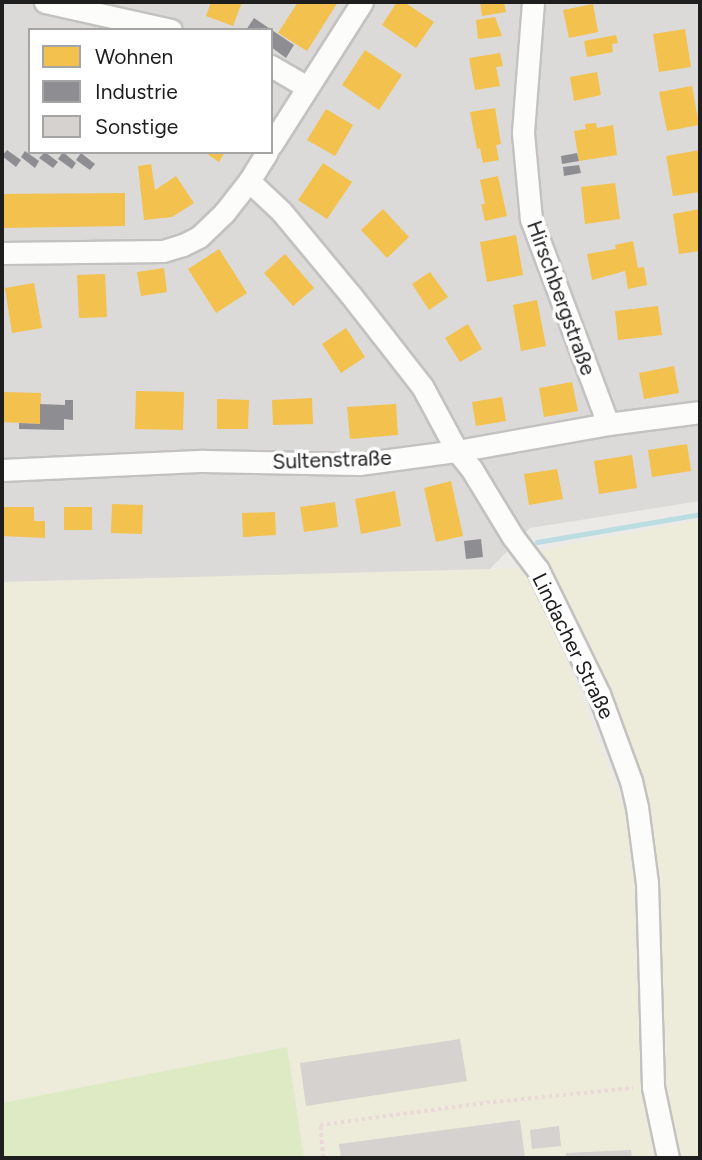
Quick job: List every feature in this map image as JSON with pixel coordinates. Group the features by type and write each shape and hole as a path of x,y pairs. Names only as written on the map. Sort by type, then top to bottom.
{"street":[{"path":"45,2 162,28"},
{"path":"273,142 362,2"},
{"name":"Hirschbergstraße","path":"533,2 523,133 531,219 608,424"},
{"path":"273,67 307,87"},
{"path":"2,253 163,251 183,245 212,226 249,181 266,154"},
{"name":"Lindacher Straße","path":"249,181 281,211 350,293 422,386 457,451 538,570 599,694 631,781 647,883 653,1087 668,1158"},
{"name":"Sultenstraße","path":"2,470 204,461 359,464 700,412"}],"path":[{"path":"323,1158 320,1125 493,1102 653,1087"}],"shaded area":[{"path":"2,2 700,2 700,501 530,528 488,571 2,582"},
{"path":"700,520 700,1158 668,1158 645,821 537,553 558,546"},
{"path":"531,568 630,822 642,1001 661,1158 304,1158 287,1047 2,1103 2,582"}],"green space":[{"path":"287,1047 304,1158 2,1158 2,1103"}],"building: Wohnen":[{"path":"211,2 242,2 233,26 206,16"},
{"path":"298,2 338,2 307,51 278,33"},
{"path":"397,2 404,2 434,22 416,48 382,25"},
{"path":"480,2 504,2 506,12 482,16"},
{"path":"593,4 598,32 569,38 563,10"},
{"path":"495,17 502,36 478,39 476,20"},
{"path":"685,29 691,67 659,72 653,34"},
{"path":"616,35 618,43 612,44 613,52 587,57 584,41"},
{"path":"365,50 402,75 379,110 342,85"},
{"path":"500,53 503,66 496,67 500,86 475,90 469,58"},
{"path":"597,72 601,95 574,101 570,77"},
{"path":"692,86 699,125 667,131 659,92"},
{"path":"495,108 501,144 496,145 499,160 483,163 480,148 477,149 470,112"},
{"path":"326,109 353,125 335,156 307,140"},
{"path":"596,123 597,128 613,125 617,155 579,161 574,131 586,129 585,124"},
{"path":"700,150 700,192 673,196 666,156"},
{"path":"207,154 224,154 219,162"},
{"path":"323,163 352,182 327,219 298,200"},
{"path":"151,164 155,190 176,176 194,203 172,217 144,220 138,166"},
{"path":"498,176 507,216 485,221 480,180"},
{"path":"615,183 620,219 585,224 581,187"},
{"path":"125,193 125,226 2,228 2,194"},
{"path":"383,209 409,237 387,258 361,230"},
{"path":"700,209 700,251 679,254 673,214"},
{"path":"516,235 523,275 487,282 480,242"},
{"path":"633,241 638,268 644,267 647,285 628,289 625,271 592,280 587,254 616,249 615,245"},
{"path":"219,249 247,293 216,313 188,269"},
{"path":"285,254 314,288 293,306 264,273"},
{"path":"164,268 167,292 141,296 137,272"},
{"path":"430,272 448,297 429,310 412,284"},
{"path":"105,274 107,317 79,318 77,275"},
{"path":"34,283 42,328 12,333 5,288"},
{"path":"537,300 546,346 521,351 513,305"},
{"path":"658,306 662,335 618,340 615,311"},
{"path":"468,324 482,349 460,362 445,338"},
{"path":"346,328 365,357 341,373 322,344"},
{"path":"674,366 679,393 644,399 639,373"},
{"path":"572,382 578,411 544,417 539,388"},
{"path":"136,391 184,392 183,430 135,429"},
{"path":"3,392 41,393 40,424 2,422"},
{"path":"502,397 506,421 476,426 472,402"},
{"path":"312,398 313,424 273,425 272,400"},
{"path":"217,399 249,400 248,429 217,429"},
{"path":"396,404 398,435 350,439 347,407"},
{"path":"687,444 691,471 652,477 648,450"},
{"path":"632,455 637,488 599,494 594,461"},
{"path":"557,469 563,499 529,505 524,474"},
{"path":"451,481 463,536 436,542 424,488"},
{"path":"395,491 401,526 361,534 355,499"},
{"path":"335,502 338,527 304,532 300,507"},
{"path":"112,504 143,505 142,534 111,533"},
{"path":"2,507 34,507 34,521 45,521 45,538 2,536"},
{"path":"64,507 92,507 92,530 64,530"},
{"path":"275,512 276,535 243,537 242,513"}],"building: Industrie":[{"path":"254,18 269,28 247,28"},
{"path":"273,31 294,45 286,58 273,48"},
{"path":"7,150 21,160 16,167 2,156"},
{"path":"25,151 39,161 35,168 21,157"},
{"path":"577,153 579,161 562,164 561,156"},
{"path":"48,154 58,162 53,168 39,158"},
{"path":"62,154 65,154 76,163 72,169 58,159"},
{"path":"82,154 95,164 90,170 76,160"},
{"path":"579,165 581,173 564,176 563,167"},
{"path":"65,400 73,400 73,420 64,419 64,430 19,429 19,423 40,424 40,404 65,405"},
{"path":"481,539 483,557 466,559 464,541"}],"building: Sonstige":[{"path":"460,1039 467,1081 306,1106 300,1063"},
{"path":"520,1120 525,1158 341,1158 339,1144"},
{"path":"559,1126 561,1146 532,1149 530,1130"},
{"path":"631,1150 632,1158 566,1158 566,1153"}],"waterway":[{"path":"537,542 700,514"}]}
